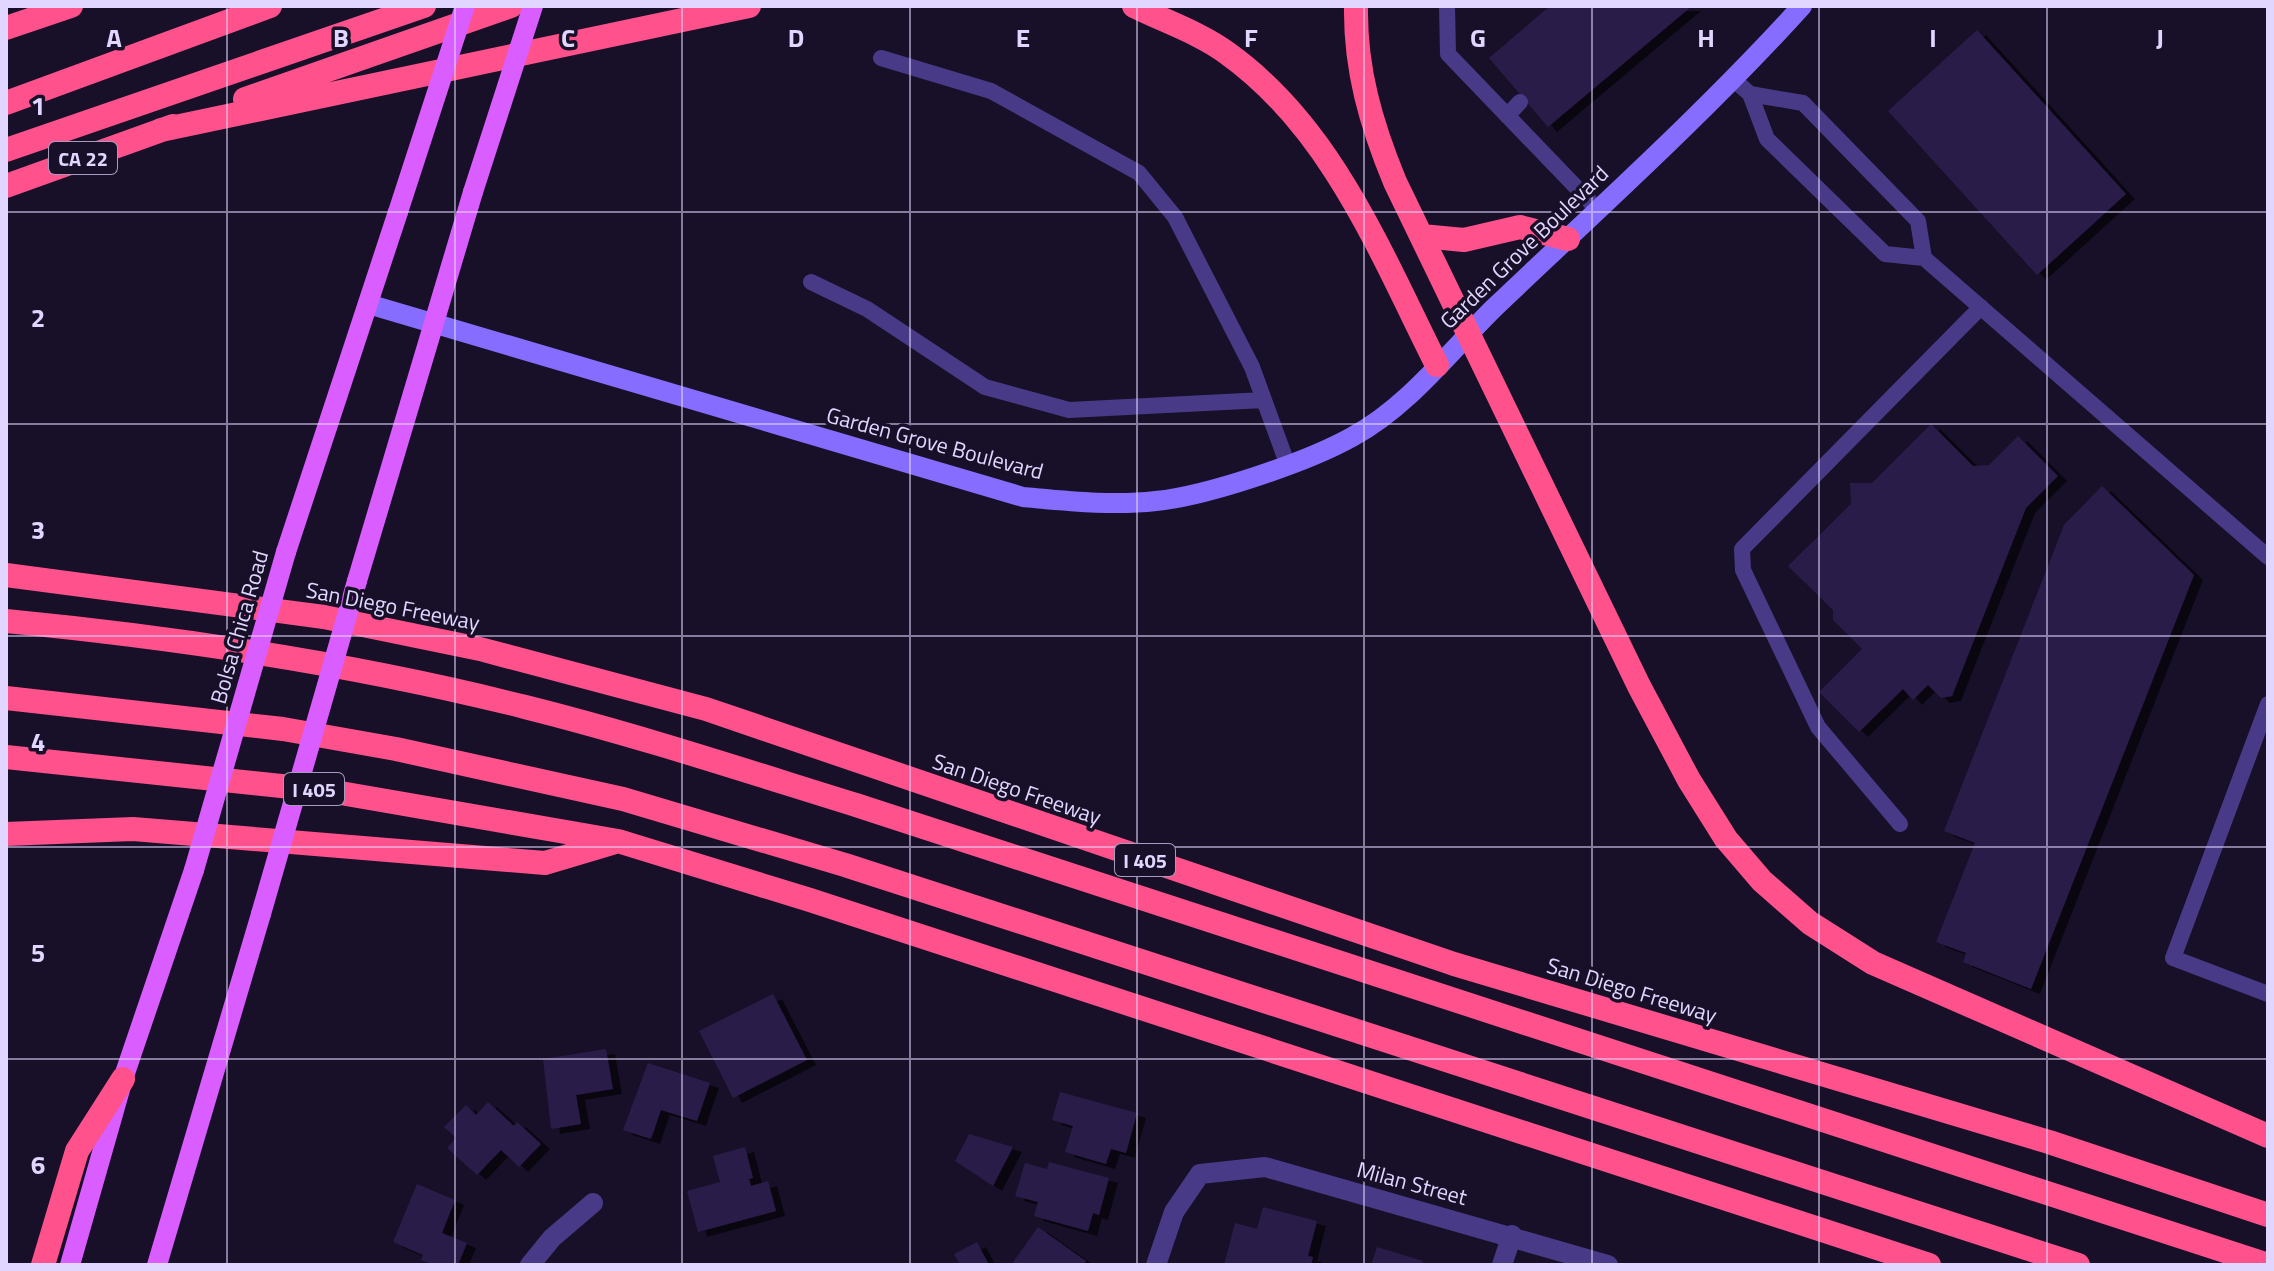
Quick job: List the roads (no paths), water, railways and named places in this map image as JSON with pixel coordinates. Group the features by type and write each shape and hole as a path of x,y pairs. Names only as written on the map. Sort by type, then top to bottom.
{"highway":[{"path":"6,28 71,6"},
{"path":"6,103 270,6"},
{"path":"6,150 424,6"},
{"path":"161,130 511,6"},
{"path":"161,130 749,6"},
{"path":"1134,6 1227,53 1285,106 1325,152 1360,212 1437,365"},
{"path":"1356,6 1361,84 1374,133 1467,334 1689,780 1726,839 1762,881 1810,923 1873,963 2268,1136"},
{"name":"CA 22","path":"6,186 161,130"},
{"path":"1422,236 1464,240 1520,227 1568,239"},
{"name":"San Diego Freeway","path":"6,575 324,617 480,649 675,701 1454,964 2049,1142 2268,1215"},
{"path":"6,621 295,658 525,707 617,732 856,805 2268,1265"},
{"path":"6,698 283,729 396,749 623,799 860,869 2078,1265"},
{"name":"I 405","path":"6,757 329,791 618,841 810,900 1929,1265"},
{"path":"6,834 133,829 545,863 618,841"},
{"path":"43,1265 77,1151 123,1079"}],"main road":[{"name":"Bolsa Chica Road","path":"70,1265 123,1079 194,870 286,552 465,6"},
{"path":"157,1265 433,322 533,6"},
{"name":"Garden Grove Boulevard","path":"368,304 1023,497 1098,503 1158,501 1217,488 1353,437 1412,392 1467,334 1733,79 1802,6"}],"street":[{"name":"Milan Street","path":"1156,1265 1174,1212 1200,1174 1265,1167 1512,1235 1608,1265"},
{"path":"530,1265 552,1238 593,1203"},
{"path":"1502,1265 1512,1235"}],"lane":[{"path":"1447,6 1448,54 1598,210"},
{"path":"881,58 991,91 1139,173 1175,217 1252,367 1287,463"},
{"path":"1733,79 1750,94 1767,139 1885,254 1924,258 2268,557"},
{"path":"1750,94 1803,103 1918,221 1924,258"},
{"path":"1507,116 1520,102"},
{"path":"811,282 867,309 985,387 1069,410 1264,400"},
{"path":"1900,824 1818,727 1743,570 1742,549 1981,307"},
{"path":"2268,704 2173,958 2268,994"}]}
